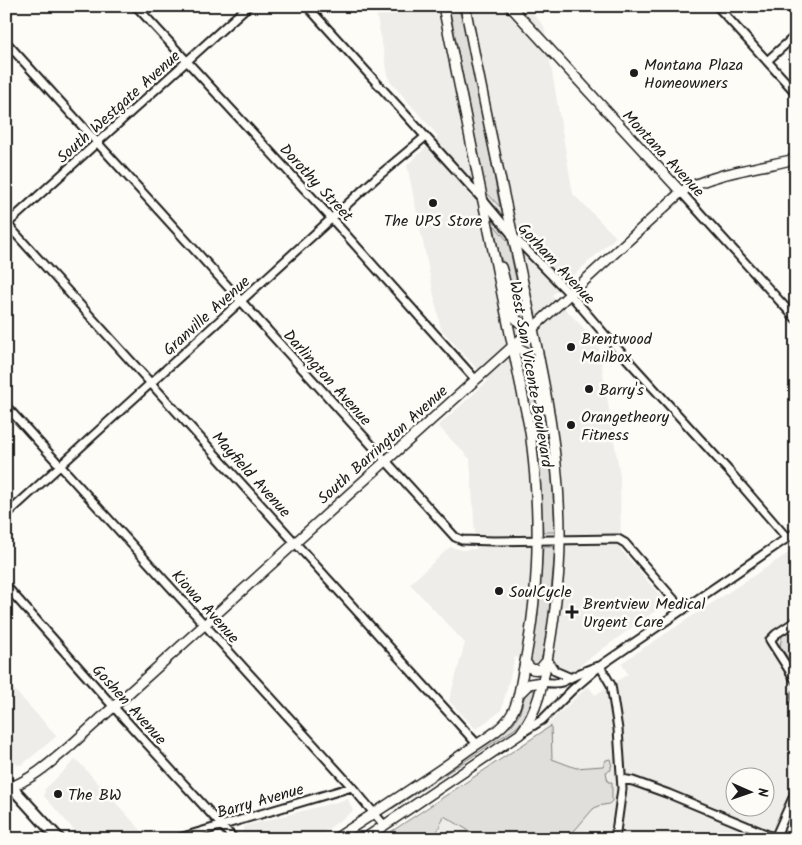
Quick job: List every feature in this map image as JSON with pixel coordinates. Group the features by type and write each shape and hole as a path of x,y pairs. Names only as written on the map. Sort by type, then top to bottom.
{"main road":[{"name":"West San Vicente Boulevard","path":"335,839 423,782 477,744 509,718 518,694 534,604 538,540 535,467 513,345 443,6"},
{"path":"460,6 470,32"},
{"name":"West San Vicente Boulevard","path":"364,839 520,734 532,717 542,682 554,613 560,539 556,470 549,417 533,328 465,6"},
{"name":"Montana Avenue","path":"510,6 681,192"},
{"name":"South Barrington Avenue","path":"8,786 45,768 681,192 690,186 711,178 796,159"},
{"path":"491,243 506,278 514,316 522,324 533,328"},
{"path":"513,345 526,352 531,360 538,395 549,417"},
{"path":"525,661 528,667 536,670 540,669 547,660"},
{"path":"518,694 529,684 542,682"},
{"path":"8,786 59,839"}],"street":[{"name":"Dorothy Street","path":"136,6 332,219 475,379"},
{"name":"South Westgate Avenue","path":"7,224 248,6"},
{"name":"Gorham Avenue","path":"306,6 513,236 570,294 730,471 787,538"},
{"path":"717,6 796,93"},
{"path":"767,61 796,35"},
{"name":"Darlington Avenue","path":"6,42 385,461 458,539 618,539 625,543 683,610"},
{"name":"Granville Avenue","path":"6,515 425,137"},
{"name":"Montana Avenue","path":"681,192 796,319"},
{"name":"Mayfield Avenue","path":"7,224 477,744"},
{"name":"Kiowa Avenue","path":"6,406 352,787 384,825"},
{"path":"520,734 542,720 572,690 600,666 796,532"},
{"name":"Goshen Avenue","path":"6,586 234,839"},
{"path":"796,621 770,640 796,681"},
{"path":"547,660 555,671 569,677"},
{"path":"542,682 562,682 586,669 600,666"},
{"path":"600,666 611,685 615,704 622,779 615,839"},
{"path":"796,694 796,700"},
{"path":"622,779 634,781 669,794 777,838 796,791"},
{"name":"Barry Avenue","path":"176,839 352,787"}],"shaded area":[{"path":"375,6 526,6 544,26 573,194 616,237 552,295 598,343 620,476 621,550 663,599 662,606 572,671 515,657 501,711 476,729 449,701 465,643 410,584 450,547 462,550 476,549 470,459 438,426 488,381 441,329 407,165 438,136 389,80"},
{"path":"449,6 457,6 466,29 500,207 486,192"},
{"path":"494,225 508,241 525,321 517,317 507,275 499,253"},
{"path":"520,352 527,357 537,399 545,421 552,477 555,532 543,532 539,465"},
{"path":"544,547 555,548 548,624 541,663 536,667 529,662 538,613"},
{"path":"796,548 796,839 381,839 540,732 588,686 595,695 628,674 621,663"},
{"path":"796,628 796,670 780,646 782,636"},
{"path":"6,681 57,736 23,764 17,765 6,753"},
{"path":"527,689 535,691 534,696 523,720 516,728 392,809 390,806 512,725 519,715"},
{"path":"551,726 552,759 576,768 603,766 606,760 610,759 612,766 611,770 606,772 608,782 612,782 612,801 609,804 593,809 575,830 559,837 559,833 517,839 483,839 444,816 434,839 380,839"},
{"path":"76,759 147,837 140,839 82,839 44,796 45,789"},
{"path":"348,799 353,811 314,839 247,839 242,832 245,826"}],"place":[{"name":"Montana Plaza Homeowners","path":"634,73"},
{"name":"The UPS Store","path":"433,203"},
{"name":"Brentwood Mailbox","path":"571,347"},
{"name":"Barry's","path":"589,389"},
{"name":"Orangetheory Fitness","path":"571,425"},
{"name":"SoulCycle","path":"499,591"},
{"name":"Brentview Medical Urgent Care","path":"572,612"},
{"name":"The BW","path":"58,794"}]}
